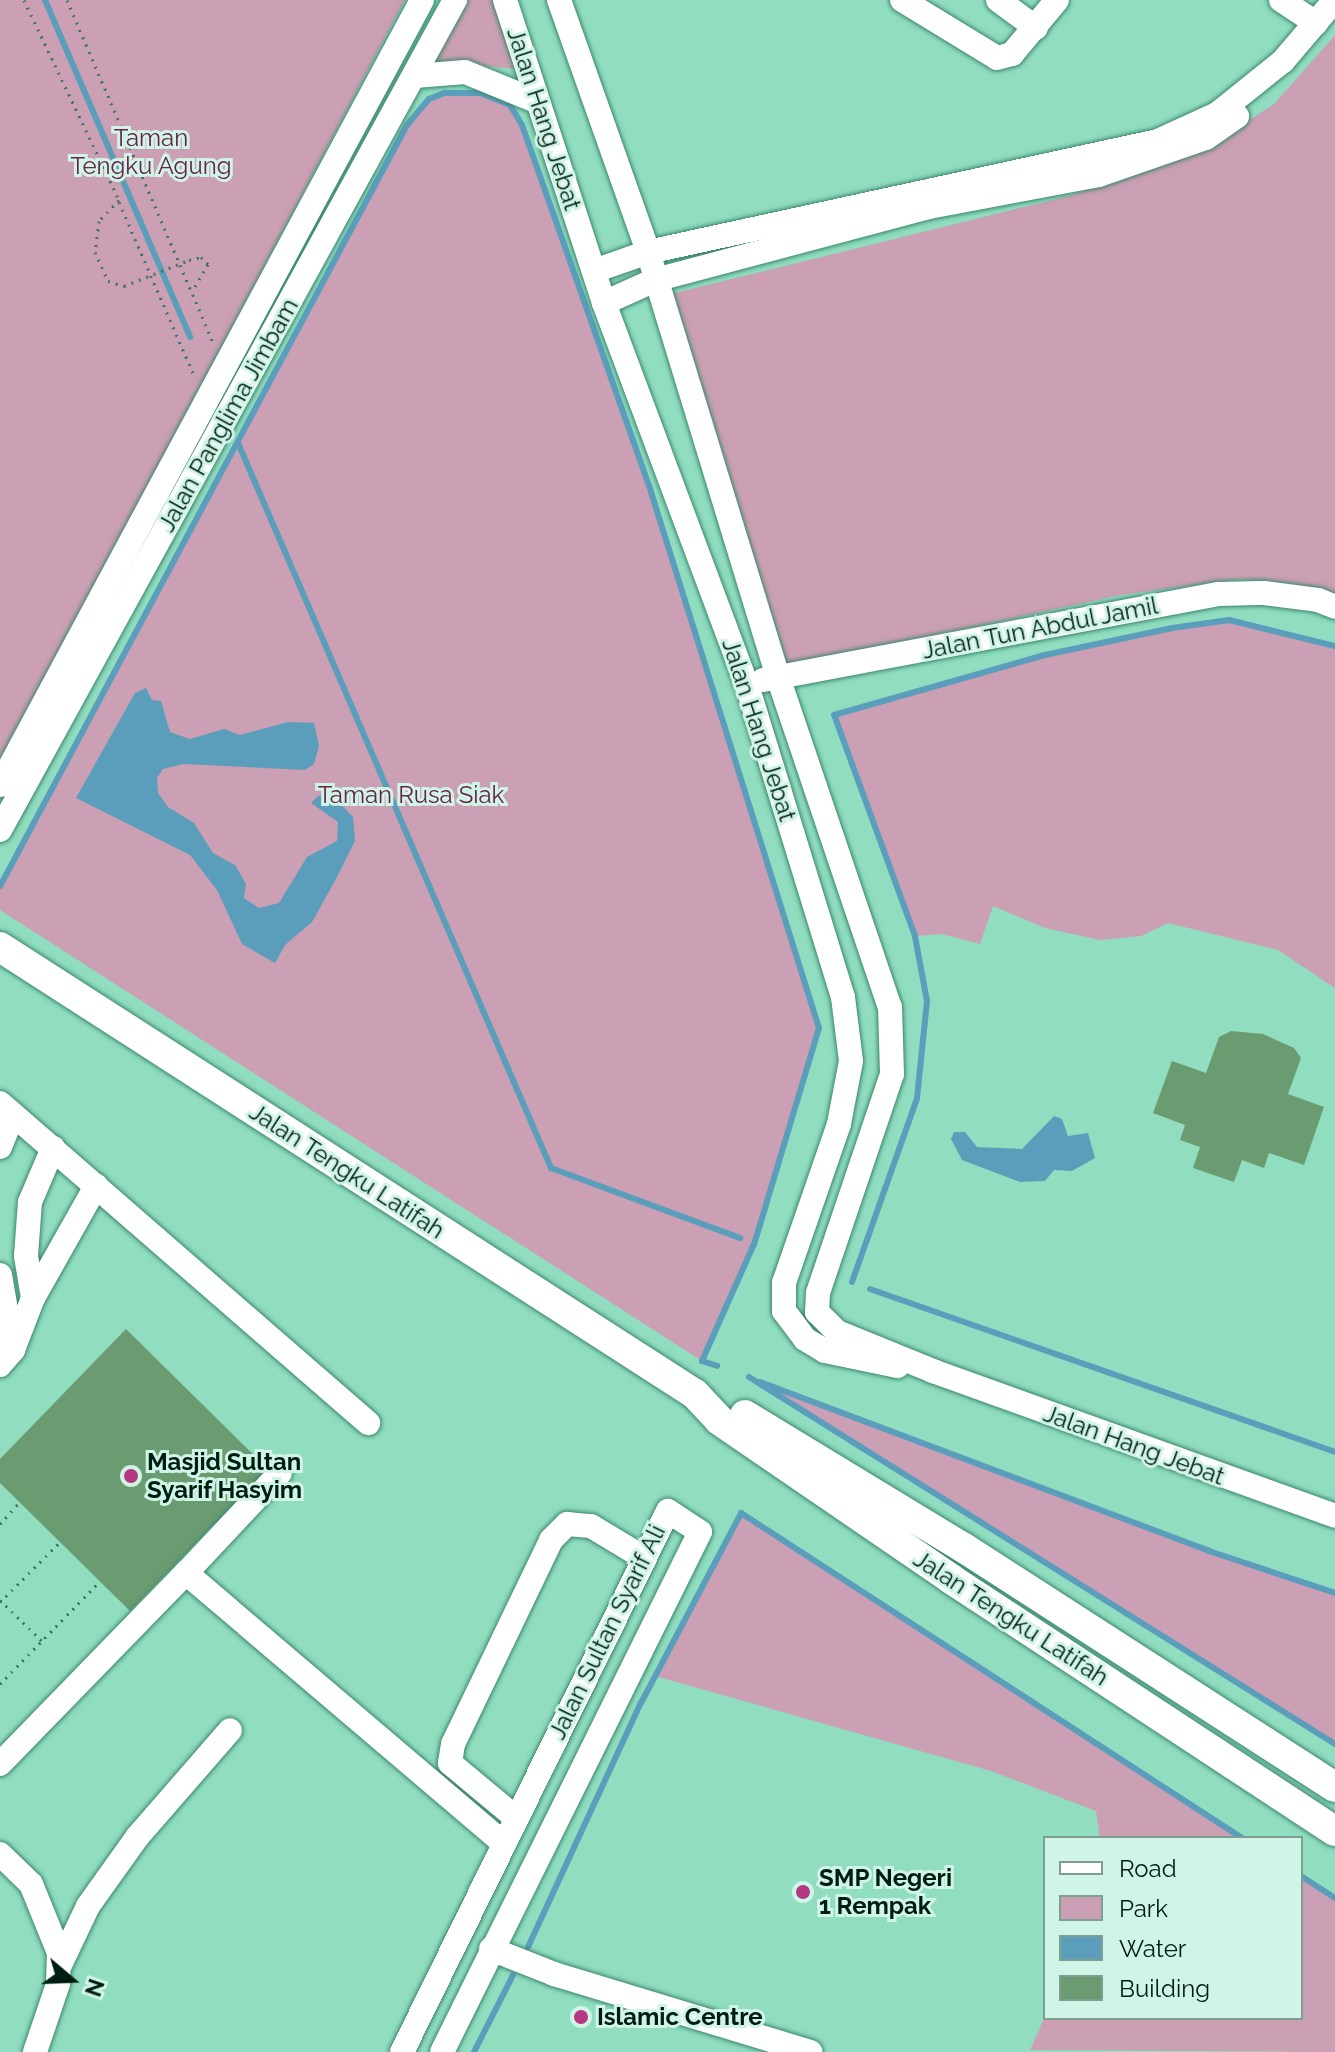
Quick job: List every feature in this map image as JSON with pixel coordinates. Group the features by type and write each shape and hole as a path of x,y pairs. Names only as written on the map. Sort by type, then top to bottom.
{"main road":[{"name":"Jalan Tengku Latifah","path":"0,947 695,1394 728,1405 951,1540 1335,1787"},
{"name":"Jalan Tengku Latifah","path":"695,1394 719,1420 951,1579 1335,1831"}],"street":[{"name":"Jalan Panglima Jimbam","path":"0,785 422,0"},
{"name":"Jalan Panglima Jimbam","path":"0,830 455,0"},
{"name":"Jalan Hang Jebat","path":"505,0 604,303 746,682 849,1028 851,1061 839,1124 784,1283 784,1311 805,1339 843,1358 933,1371"},
{"name":"Jalan Hang Jebat","path":"559,0 648,252 778,677 890,1007 892,1074 875,1134 818,1293 817,1312 837,1332 933,1371 1335,1516"},
{"path":"998,0 1036,28"},
{"path":"911,3 989,57 1012,54 1057,0"},
{"path":"1281,0 1325,21"},
{"path":"604,303 655,280 929,207 1099,175 1206,138 1266,96 1325,21 1335,0"},
{"path":"594,271 648,252 1158,141 1217,114 1283,61 1325,21"},
{"path":"415,76 465,72 536,101"},
{"name":"Jalan Tun Abdul Jamil","path":"746,682 1219,594 1264,593 1318,600 1335,607"},
{"path":"0,1147 7,1109 368,1423"},
{"path":"33,1298 26,1256 30,1202 53,1148"},
{"path":"7,1358 33,1298 96,1186"},
{"path":"0,1275 7,1358"},
{"path":"0,1764 280,1473"},
{"name":"Jalan Sultan Syarif Ali","path":"402,2052 667,1511 700,1532 442,2052"},
{"path":"516,1818 450,1763 453,1744 551,1540 567,1524 591,1526 644,1558"},
{"path":"186,1573 504,1844"},
{"path":"35,2052 60,1965 88,1906 138,1836 230,1730"},
{"path":"0,1854 31,1884 53,1933 60,1965"},
{"path":"491,1949 554,1974 810,2052"}],"path":[{"path":"24,0 119,200 196,380 202,369"},
{"path":"67,0 214,346 208,358"},
{"path":"119,200 99,221 95,252 108,281 124,286 201,257 208,264 191,293"},
{"path":"0,1524 20,1502"},
{"path":"42,1641 0,1601 60,1542"},
{"path":"0,1684 100,1581"}],"green space":[{"name":"Taman Tengku Agung","path":"0,0 405,0 0,767"},
{"path":"467,0 494,0 518,69 430,62"},
{"path":"1335,35 1335,595 1289,583 1239,579 1121,595 787,667 667,295 1069,196 1205,149 1274,104"},
{"name":"Taman Rusa Siak","path":"448,93 494,96 510,105 522,125 651,492 819,1028 754,1244 702,1361 0,910 0,886 407,125 429,99"},
{"path":"1229,620 1335,646 1335,988 1278,950 1168,923 1141,936 1100,940 1045,928 993,906 980,944 942,934 915,936 834,715 1045,655"},
{"path":"749,1377 1209,1551 1335,1593 1335,1744"},
{"path":"741,1513 1239,1836 1100,1836 1096,1811 991,1771 655,1676"},
{"path":"1303,1877 1335,1898 1335,2052 1030,2050 1043,2020 1303,2020"}],"water":[{"path":"146,688 152,700 161,701 170,732 190,739 224,729 240,735 288,722 314,723 319,746 314,764 305,770 184,764 163,769 157,778 158,793 168,807 194,823 213,853 235,865 246,884 244,898 259,908 279,903 307,857 337,841 338,822 311,803 318,796 332,795 353,817 355,841 336,879 312,922 285,945 275,963 242,944 217,890 190,855 76,798 135,693"},
{"path":"1054,1116 1062,1119 1068,1136 1088,1133 1095,1158 1072,1171 1054,1170 1045,1181 1020,1182 962,1160 951,1139 954,1132 965,1132 977,1147 1022,1149"}],"building":[{"path":"1231,1031 1263,1034 1294,1048 1301,1058 1288,1094 1324,1107 1304,1165 1269,1153 1264,1168 1242,1160 1234,1182 1193,1168 1200,1147 1180,1140 1185,1125 1153,1113 1172,1061 1206,1073 1219,1037"},
{"name":"Masjid Sultan Syarif Hasyim","path":"126,1329 268,1469 130,1611 0,1483 0,1459"}],"waterway":[{"path":"45,0 190,337"},
{"path":"0,886 407,125 429,99 445,93 481,93 510,105 522,125 651,492 819,1028 754,1244 702,1361 717,1366"},
{"path":"238,443 551,1168 740,1238"},
{"path":"852,1282 917,1098 927,1001 915,936 834,715 1045,655 1172,628 1229,620 1335,646"},
{"path":"870,1289 1335,1452"},
{"path":"749,1377 1335,1744"},
{"path":"760,1382 1209,1551 1335,1593"},
{"path":"528,1947 641,1703 741,1513 1239,1836"},
{"path":"1303,1877 1335,1898"},
{"path":"474,2052 513,1975"}],"place":[{"name":"Masjid Sultan Syarif Hasyim","path":"131,1476"},
{"name":"SMP Negeri 1 Rempak","path":"803,1892"},
{"name":"Islamic Centre","path":"581,2017"}]}
